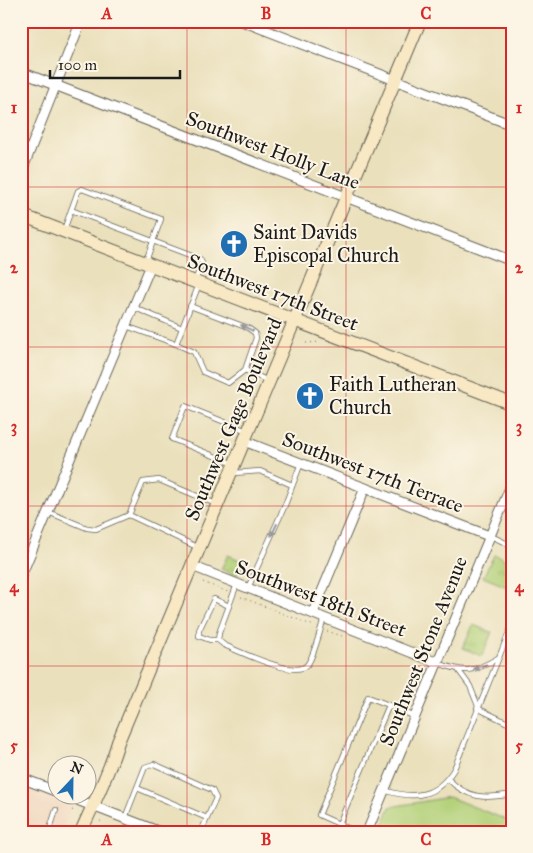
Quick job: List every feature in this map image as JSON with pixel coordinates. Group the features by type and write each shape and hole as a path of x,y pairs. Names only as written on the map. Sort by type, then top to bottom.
{"main road":[{"name":"Southwest Gage Boulevard","path":"98,796 118,742 420,21"},
{"name":"Southwest 17th Street","path":"21,215 512,404"},
{"name":"Southwest Gage Boulevard","path":"81,832 92,806"}],"street":[{"path":"21,173 81,21"},
{"path":"242,21 512,125"},
{"name":"Southwest Holly Lane","path":"21,72 512,261"},
{"path":"21,576 126,326 148,264"},
{"name":"Southwest 17th Terrace","path":"246,436 301,463 490,536"},
{"name":"Southwest Stone Avenue","path":"367,832 512,483"},
{"path":"313,613 365,488"},
{"name":"Southwest 18th Street","path":"192,566 438,663"},
{"path":"21,778 48,788"},
{"path":"95,806 160,832"}],"lane":[{"path":"63,231 78,191 82,189 159,218 161,222 148,264"},
{"path":"71,210 200,259 202,263 197,283 176,344"},
{"path":"126,326 194,352 203,372 228,383 245,370 256,338 253,330 190,306"},
{"path":"133,307 182,328"},
{"path":"245,370 269,381"},
{"path":"246,436 185,406 172,439 233,469 260,471 292,485"},
{"path":"248,588 286,505 301,463"},
{"path":"48,512 87,528 96,529 129,515 143,482 148,480 158,480 218,505"},
{"path":"129,515 200,548"},
{"path":"490,536 512,546"},
{"path":"218,640 237,584"},
{"path":"229,606 214,600 199,630 199,636 218,640 224,645 287,669 298,671 306,666 324,618"},
{"path":"384,790 401,796 417,795 433,790 448,779 512,625"},
{"path":"438,663 459,671 473,670 499,657"},
{"path":"459,671 470,686 478,707 512,725"},
{"path":"356,832 319,815 368,697 415,717"},
{"path":"340,824 388,705"},
{"path":"125,818 146,767 154,764 212,790 216,798 202,832"},
{"path":"448,779 455,786 481,798 512,794"},
{"path":"137,788 208,818"},
{"path":"49,832 56,810"}],"path":[{"path":"203,582 321,629 349,638"},
{"path":"72,810 76,812"},
{"path":"100,821 104,822"}],"shaded area":[{"path":"21,783 48,793 48,806 73,806 61,832 21,832"}],"green space":[{"path":"228,555 247,563 236,576 221,569"},
{"path":"494,555 502,557 512,570 512,589 483,577"},
{"path":"473,625 492,632 482,656 463,648"},
{"path":"449,797 512,822 512,832 380,832 390,807"}],"place":[{"name":"Saint Davids Episcopal Church","path":"234,244"},
{"name":"Faith Lutheran Church","path":"310,396"}]}
